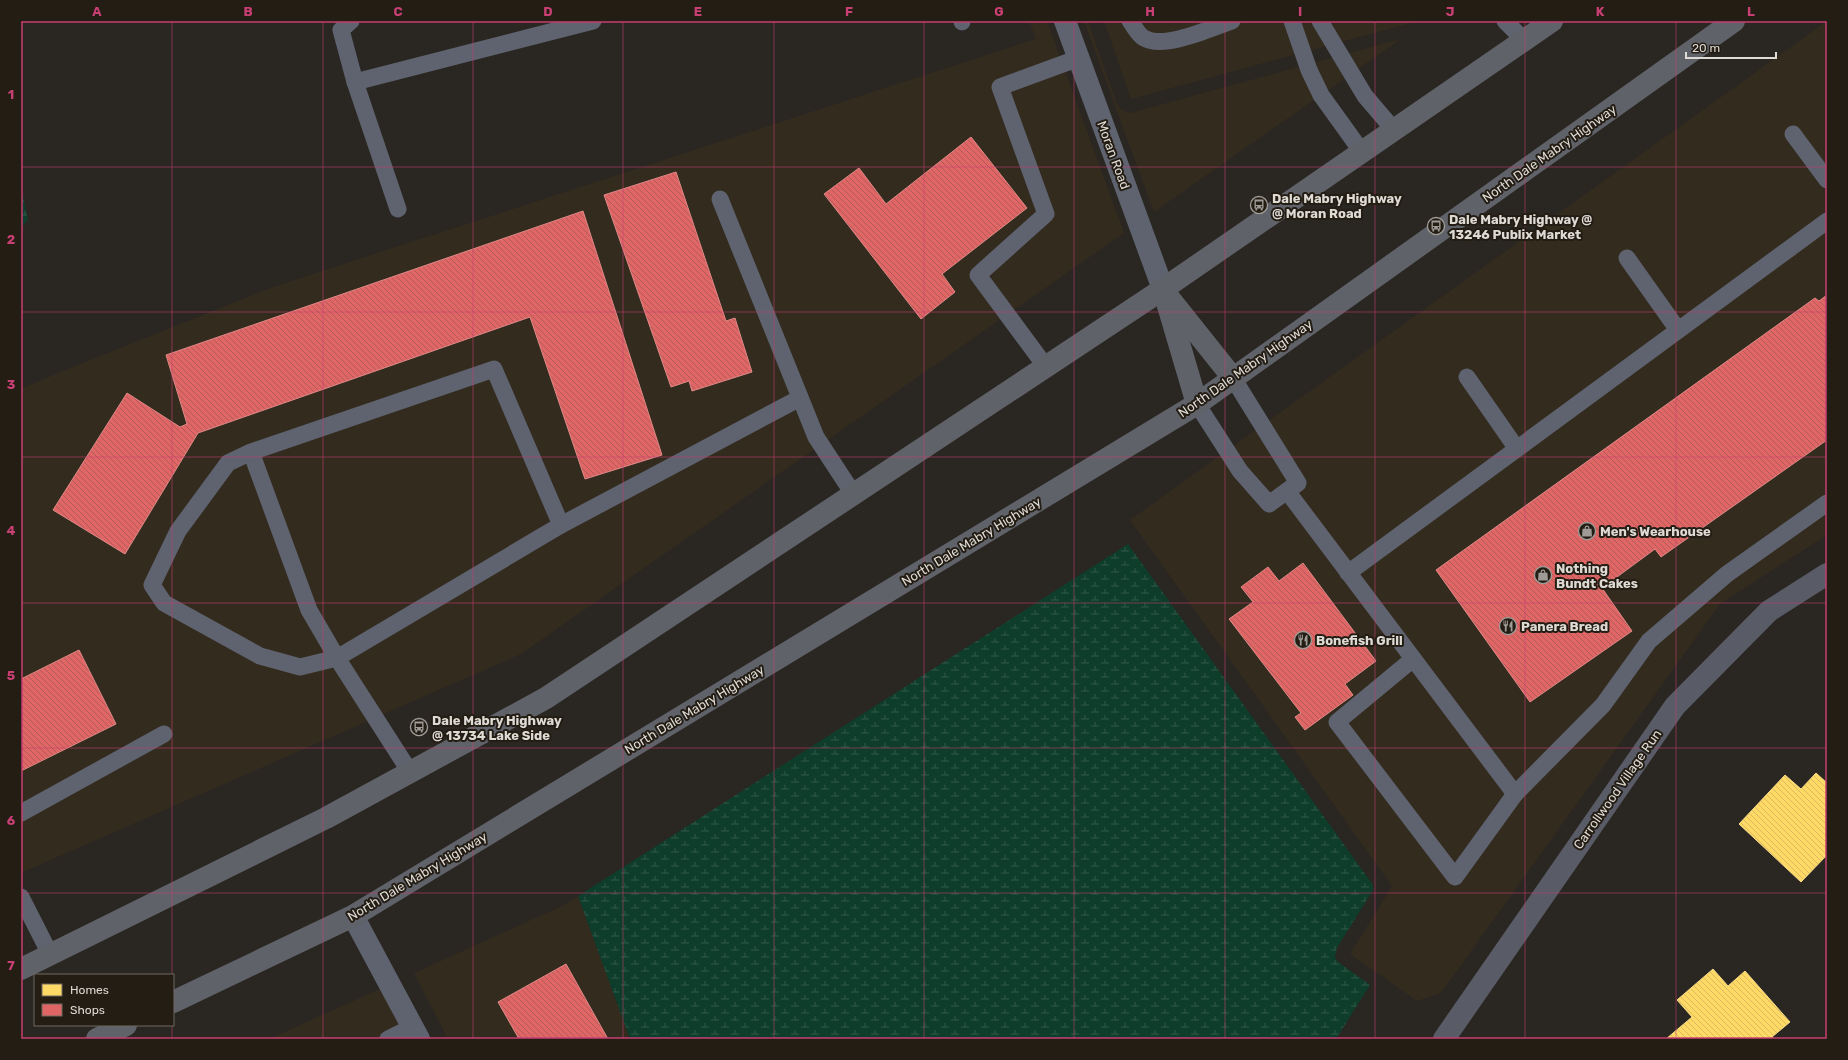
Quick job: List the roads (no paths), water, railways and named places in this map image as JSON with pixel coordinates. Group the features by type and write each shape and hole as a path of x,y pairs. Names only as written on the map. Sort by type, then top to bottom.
{"main road":[{"path":"21,969 326,818 546,698 1163,289 1552,21"},
{"name":"North Dale Mabry Highway","path":"174,1002 353,916 1197,404 1734,21"},
{"path":"1163,289 1233,378"},
{"path":"1163,289 1197,404"},
{"path":"97,1039 124,1026"}],"street":[{"name":"Moran Road","path":"1065,21 1163,289"},
{"name":"Carrollwood Village Run","path":"1444,1039 1675,706 1769,611 1827,574"},
{"path":"353,916 416,1033"}],"lane":[{"path":"351,21 340,30 355,82 398,209"},
{"path":"355,82 592,21"},
{"path":"1130,21 1143,38 1160,42 1192,35 1232,21"},
{"path":"1292,21 1309,70 1321,94 1362,152"},
{"path":"1320,21 1364,96 1394,130"},
{"path":"1505,21 1524,40"},
{"path":"1046,367 978,274 1046,214 1000,87 1079,58"},
{"path":"1793,134 1827,180"},
{"path":"720,199 816,437 854,495"},
{"path":"1348,573 1827,221"},
{"path":"1627,258 1678,330"},
{"path":"561,525 494,369 251,452 228,463 178,531 152,585 164,603 260,656 300,667 337,658 561,525 800,398"},
{"path":"1467,377 1517,449"},
{"path":"1197,404 1240,471 1269,504 1298,483 1233,378"},
{"path":"251,452 309,610 337,658 410,772"},
{"path":"1287,491 1515,794"},
{"path":"1413,659 1337,722 1456,877 1515,794 1603,705 1649,641 1727,574 1827,503"},
{"path":"21,813 164,734"},
{"path":"21,897 50,954"},
{"path":"388,1039 416,1033"}],"place":[{"name":"Dale Mabry Highway @ Moran Road","path":"1259,205"},
{"name":"Dale Mabry Highway @ 13246 Publix Market","path":"1436,226"},
{"name":"Men's Wearhouse","path":"1587,531"},
{"name":"Nothing Bundt Cakes","path":"1543,575"},
{"name":"Panera Bread","path":"1508,626"},
{"name":"Bonefish Grill","path":"1303,640"},
{"name":"Dale Mabry Highway @ 13734 Lake Side","path":"419,727"}]}
